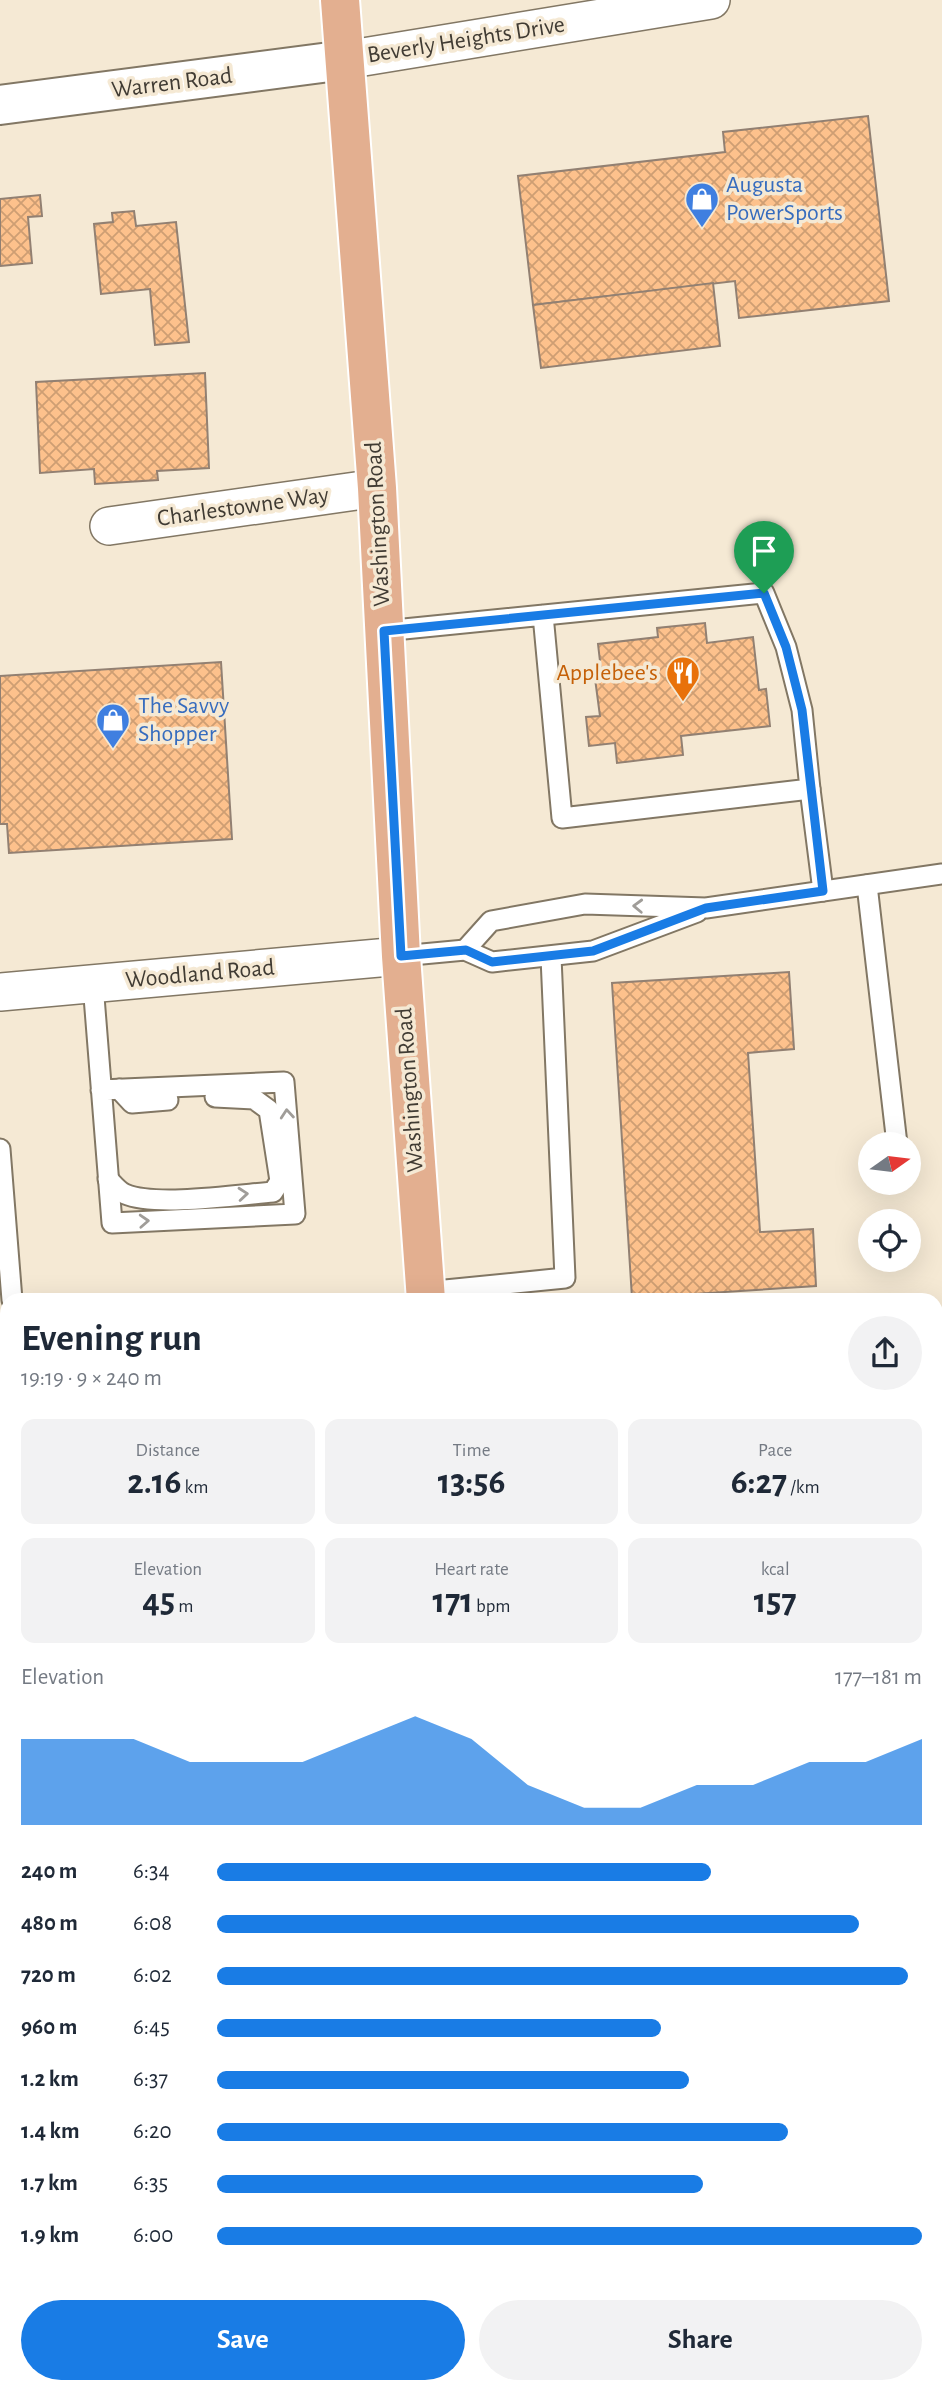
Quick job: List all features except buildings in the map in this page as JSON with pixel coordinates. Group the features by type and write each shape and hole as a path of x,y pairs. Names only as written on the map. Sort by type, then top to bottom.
{"main road":[{"name":"Washington Road","path":"340,0 377,488 401,956 425,1293"}],"street":[{"name":"Beverly Heights Drive","path":"345,60 711,0"},
{"name":"Warren Road","path":"0,105 345,60"},
{"name":"Charlestowne Way","path":"110,526 377,488"},
{"name":"Woodland Road","path":"0,992 401,956"}],"lane":[{"path":"384,631 764,593 786,647 802,710 823,891"},
{"path":"543,615 562,818 810,789"},
{"path":"466,950 491,921 585,904 706,908 942,874"},
{"path":"867,885 896,1132"},
{"path":"401,956 466,950 492,962 593,951 706,908"},
{"path":"448,1293 565,1278 551,957"},
{"path":"93,984 110,1090 108,1179 112,1223 295,1214 284,1082 110,1090"},
{"path":"108,1179 121,1192 139,1199 189,1199 273,1192 280,1181 269,1110 254,1099 224,1096 132,1102 110,1090"},
{"path":"0,1149 11,1293"}],"place":[{"name":"Augusta PowerSports","path":"702,229"},
{"name":"Applebee's","path":"683,703"},
{"name":"The Savvy Shopper","path":"113,750"}],"route":[{"path":"764,593 786,647 802,710 823,891 706,908 593,951 492,962 466,950 401,956 384,631 764,593"}]}
